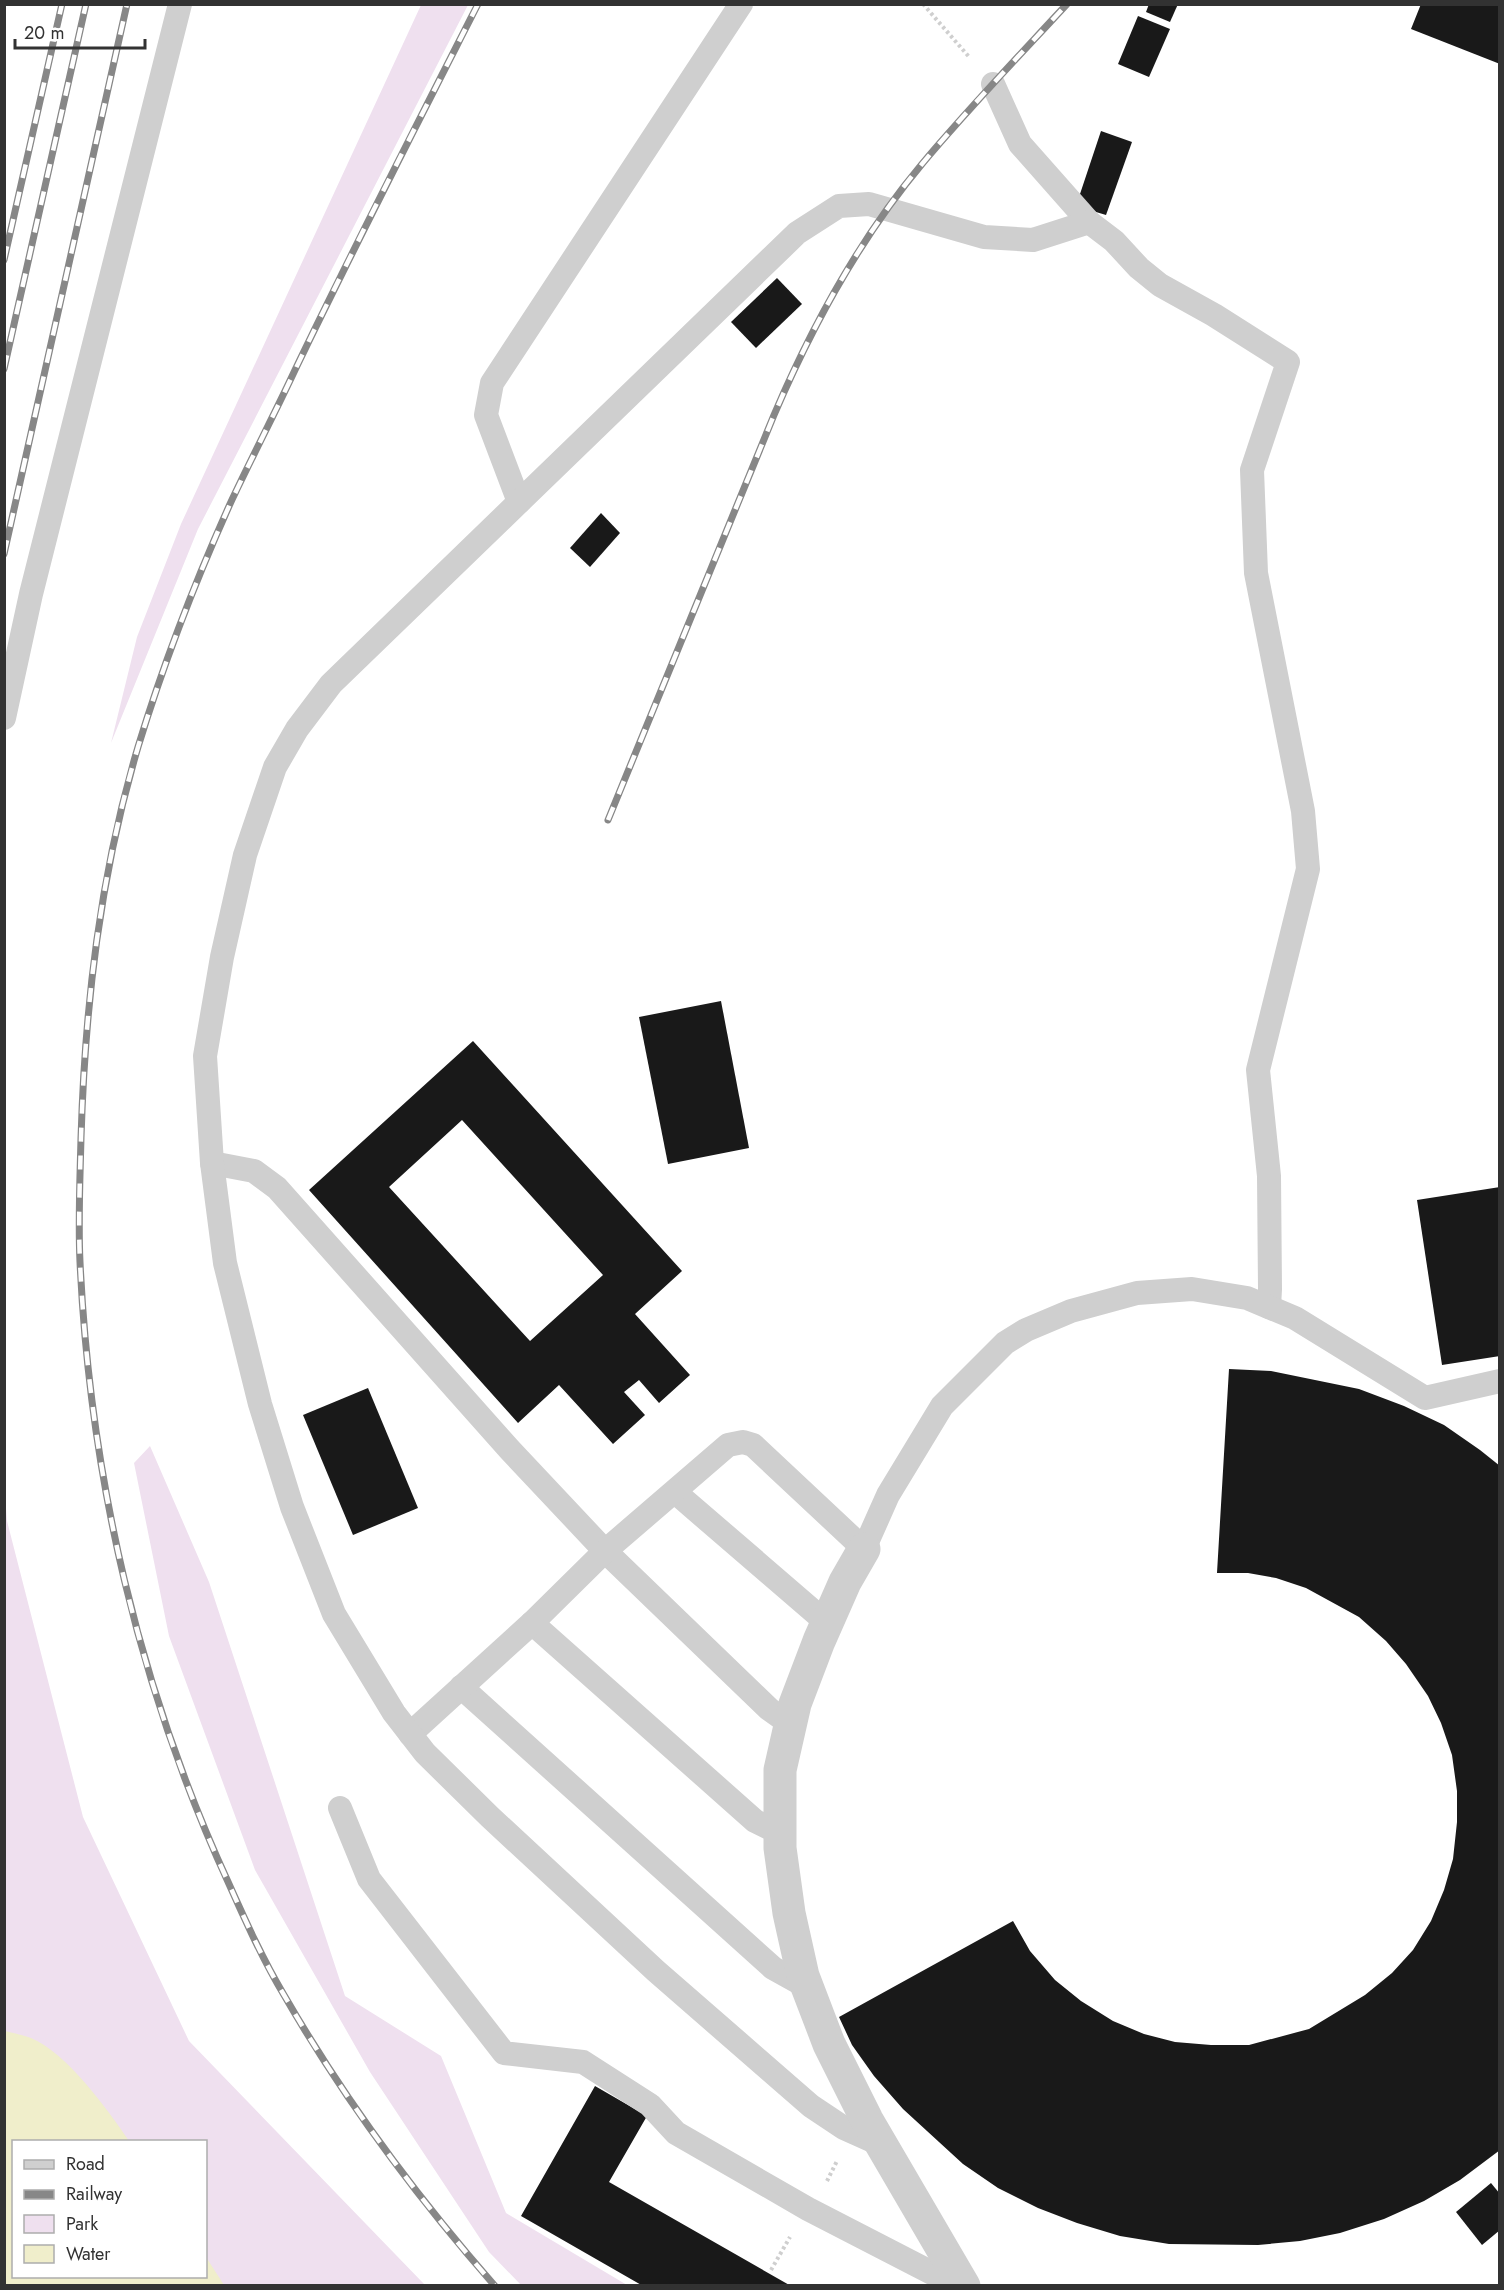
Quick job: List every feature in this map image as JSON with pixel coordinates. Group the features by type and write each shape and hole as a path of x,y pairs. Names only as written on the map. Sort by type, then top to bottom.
{"street":[{"path":"864,1549 845,1582 799,1693 780,1770 780,1833 789,1913 803,1976 829,2044 882,2145 959,2276"}],"lane":[{"path":"4,718 31,594 180,4"},
{"path":"519,502 486,415 492,383 741,4"},
{"path":"993,84 1020,144 1089,222 1114,241 1139,268 1160,285 1214,315 1288,362 1252,470 1256,573 1303,811 1308,869 1258,1070 1269,1176 1269,1307"},
{"path":"882,2145 844,2128 811,2106 656,1971 433,1761 394,1713 334,1614 292,1507 260,1404 225,1263 212,1163 205,1056 222,957 245,855 275,767 297,729 331,684 797,233 839,206 869,204 984,237 1033,240 1089,222"},
{"path":"212,1163 254,1172 277,1188 510,1450 605,1551 769,1709 790,1724"},
{"path":"410,1734 532,1623 605,1551 728,1445 743,1442 753,1445 864,1549 888,1495 942,1406 1005,1343 1026,1330 1071,1311 1137,1293 1192,1289 1247,1298 1294,1318 1425,1398 1500,1381"},
{"path":"675,1492 827,1623"},
{"path":"532,1623 755,1821 780,1833"},
{"path":"461,1687 773,1968 808,1988"},
{"path":"340,1808 369,1879 504,2053 583,2062 650,2105 676,2133 808,2209 936,2275 959,2276"}],"path":[{"path":"923,4 993,84"},
{"path":"771,2270 799,2220 821,2195 838,2160"}],"green space":[{"path":"421,5 468,5 198,529 111,743 137,637 181,524"},
{"path":"150,1446 209,1582 345,1996 441,2056 506,2213 627,2285 521,2285 489,2252 370,2072 255,1870 169,1636 134,1463"},
{"path":"4,1482 7,1521 83,1817 189,2041 425,2285 223,2285 207,2261 207,2140 128,2140 5,2034"}],"water":[{"path":"5,2031 31,2038 58,2056 86,2084 128,2140 12,2140 12,2278 207,2278 207,2259 224,2285 5,2285"}],"building":[{"path":"1149,4 1178,4 1170,22 1146,12"},
{"path":"1421,4 1500,4 1500,64 1411,29"},
{"path":"1138,16 1170,29 1149,77 1118,64"},
{"path":"1101,131 1132,142 1106,215 1076,206"},
{"path":"777,278 802,304 756,348 731,322"},
{"path":"601,513 620,533 590,567 570,548"},
{"path":"721,1001 749,1148 668,1164 639,1017"},
{"path":"473,1041 682,1271 635,1314 690,1375 659,1403 639,1380 624,1392 645,1415 613,1444 559,1385 518,1423 309,1190","holes":["462,1120 603,1275 530,1341 389,1187"]},
{"path":"1500,1187 1500,1356 1442,1365 1417,1200"},
{"path":"1229,1369 1271,1371 1359,1389 1404,1406 1444,1425 1500,1466 1500,2150 1460,2180 1424,2201 1384,2219 1340,2233 1300,2241 1258,2245 1169,2244 1120,2236 1038,2208 998,2188 963,2164 903,2109 874,2076 852,2045 839,2017 1013,1921 1030,1951 1055,1980 1081,2001 1113,2021 1144,2034 1175,2042 1249,2045 1309,2029 1365,1995 1392,1973 1413,1950 1431,1921 1444,1890 1453,1859 1457,1822 1457,1791 1452,1755 1441,1723 1428,1696 1406,1664 1386,1641 1359,1617 1306,1588 1276,1578 1248,1573 1217,1573"},
{"path":"368,1388 418,1508 353,1535 303,1415"},
{"path":"595,2086 647,2116 609,2182 791,2286 643,2286 521,2216"},
{"path":"1491,2183 1500,2194 1500,2230 1482,2245 1456,2212"}],"railway":[{"path":"4,260 62,4"},
{"path":"4,369 86,4"},
{"path":"4,554 127,4"},
{"path":"478,4 385,187 230,504 204,563 158,685 125,795 104,892 86,1039 79,1231 86,1342 95,1422 108,1502 124,1580 145,1658 169,1735 197,1810 255,1941 307,2034 382,2146 495,2286"},
{"path":"608,820 774,415 821,316 858,252 899,192 975,103 1067,4"}]}
